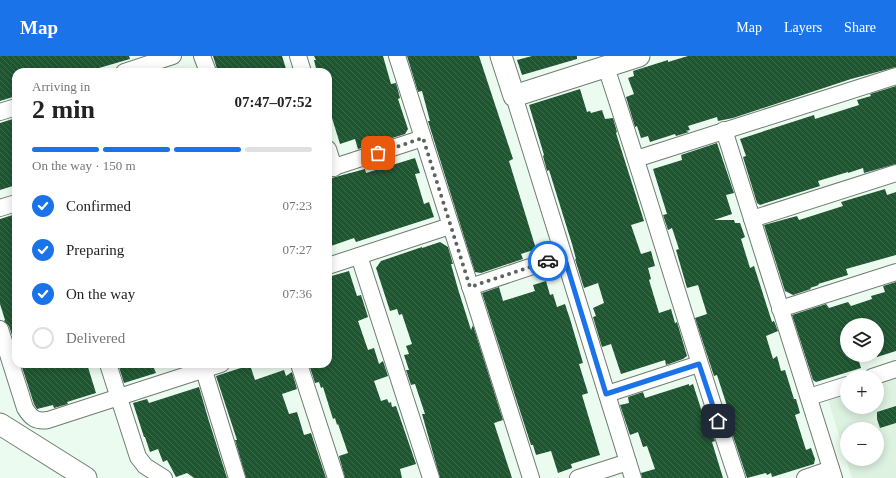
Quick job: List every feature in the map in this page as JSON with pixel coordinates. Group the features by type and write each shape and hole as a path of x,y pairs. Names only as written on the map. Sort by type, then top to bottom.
{"street":[{"path":"136,68 173,56"},
{"path":"202,56 206,68"},
{"path":"298,56 302,68"},
{"path":"397,56 531,478"},
{"path":"501,56 633,478"},
{"path":"514,96 639,56"},
{"path":"606,66 699,364 737,478"},
{"path":"636,159 896,76"},
{"path":"0,112 12,108"},
{"path":"724,130 832,474 805,478"},
{"path":"332,168 423,138"},
{"path":"752,219 896,173"},
{"path":"0,208 12,204"},
{"path":"332,265 450,226"},
{"path":"359,256 431,478"},
{"path":"470,287 564,256"},
{"path":"780,309 896,272"},
{"path":"0,329 12,367"},
{"path":"606,394 699,364"},
{"path":"12,368 25,408 31,417 41,421 118,398 200,368"},
{"path":"109,368 138,458 145,466 164,478"},
{"path":"203,368 237,478"},
{"path":"300,368 336,478"},
{"path":"884,373 896,369"},
{"path":"808,397 840,387"},
{"path":"0,424 86,478"},
{"path":"578,478 628,462"}],"shaded area":[{"path":"896,378 896,478 852,478 848,466 884,466 884,422 840,422 840,438 828,399 840,395 840,414 884,414 884,382"}],"building":[{"path":"0,56 129,56 130,59 99,68 12,68 12,97 0,101"},
{"path":"213,56 282,56 286,68 217,68"},
{"path":"314,56 383,56 391,84 396,83 400,98 398,99 408,129 405,134 358,149 355,139 340,144 332,118 332,68 316,68 314,60 316,60"},
{"path":"407,56 479,56 513,159 509,161 536,249 521,254 523,259 481,273 475,272 428,121 430,121 422,91 418,92"},
{"path":"532,56 577,56 577,59 522,75 517,60"},
{"path":"688,56 896,56 896,67 851,79 733,118 718,121 717,117 688,126 690,130 686,131 689,132 676,136 675,134 650,142 648,136 641,138 637,126 635,127 626,97 634,94 628,78 634,76 633,71 668,60 668,62"},
{"path":"896,86 896,164 864,173 863,168 848,172 818,181 820,186 760,205 757,203 743,157 746,156 740,139 814,115 815,119 859,105 857,100 871,96 870,94"},
{"path":"580,89 587,112 590,111 591,113 602,110 605,119 613,118 616,133 644,221 631,225 641,254 651,251 655,266 648,268 651,279 649,280 659,313 671,309 675,323 677,322 687,356 666,365 665,360 621,374 611,344 602,347 593,317 596,316 593,308 604,303 598,283 584,288 549,170 547,171 544,155 529,105"},
{"path":"12,119 12,186 0,190 0,123"},
{"path":"717,143 734,193 726,195 732,214 714,220 734,220 735,223 740,223 745,237 741,239 750,268 754,266 772,322 774,321 778,331 766,336 773,359 777,356 781,371 785,370 800,413 795,415 806,450 811,448 815,459 814,464 772,477 771,473 767,475 766,473 747,478 723,406 727,406 717,375 714,376 695,318 707,314 698,285 687,288 676,250 679,249 672,228 668,230 663,215 667,214 653,169 682,160 681,155"},
{"path":"415,158 420,173 415,174 424,204 429,202 434,217 356,242 354,238 332,246 332,178 365,169 366,173"},
{"path":"885,189 887,195 896,192 896,255 846,269 848,275 818,284 819,285 810,288 811,289 793,295 785,291 764,225 797,216 799,220 843,206 841,202"},
{"path":"12,215 12,335 9,326 4,321 5,320 0,304 0,219"},
{"path":"440,242 448,247 453,264 451,264 471,330 473,325 503,420 494,423 512,478 440,478 422,414 425,414 415,384 411,385 406,370 409,370 404,355 409,354 406,346 412,344 402,314 399,315 397,309 390,311 376,268 381,261"},
{"path":"349,271 357,296 361,295 368,317 358,321 368,350 374,348 379,364 383,361 388,376 374,381 381,401 387,399 389,403 391,402 392,407 396,406 416,464 400,469 402,478 345,478 339,456 348,453 338,424 337,425 335,418 333,419 323,387 321,388 319,382 315,383 310,368 332,368 332,276"},
{"path":"546,281 550,295 553,294 557,307 565,304 570,319 583,363 579,364 588,393 582,395 600,455 571,464 572,468 558,473 551,451 536,455 533,445 531,445 482,293 499,287 503,301 535,291 533,285"},
{"path":"896,282 896,351 884,355 884,318 840,318 840,362 859,362 861,368 855,370 840,370 840,375 816,382 813,380 792,315 826,304 829,308 848,302 851,306 872,299 871,296 885,292 883,286"},
{"path":"22,368 88,368 96,393 67,402 68,404 54,408 53,405 37,409"},
{"path":"119,368 154,368 156,373 124,383"},
{"path":"241,368 251,368 255,380 284,370 286,376 292,372 297,389 282,394 289,414 297,412 304,435 311,433 326,478 246,478 235,440 237,440 216,376"},
{"path":"689,384 689,386 693,384 702,412 705,411 715,441 712,442 723,478 642,478 641,473 655,469 647,446 643,447 638,432 630,435 620,405 629,403 628,397 643,392 645,398"},
{"path":"199,387 227,478 194,478 187,473 176,477 167,460 163,462 158,449 150,452 133,403 147,399 149,403"},
{"path":"896,406 896,423 884,427 884,422 878,422 877,414 884,414 884,410"}],"way so far":[{"path":"378,153 423,138 470,287 548,261"}],"route":[{"path":"548,261 564,256 606,394 699,364 718,421"}]}
